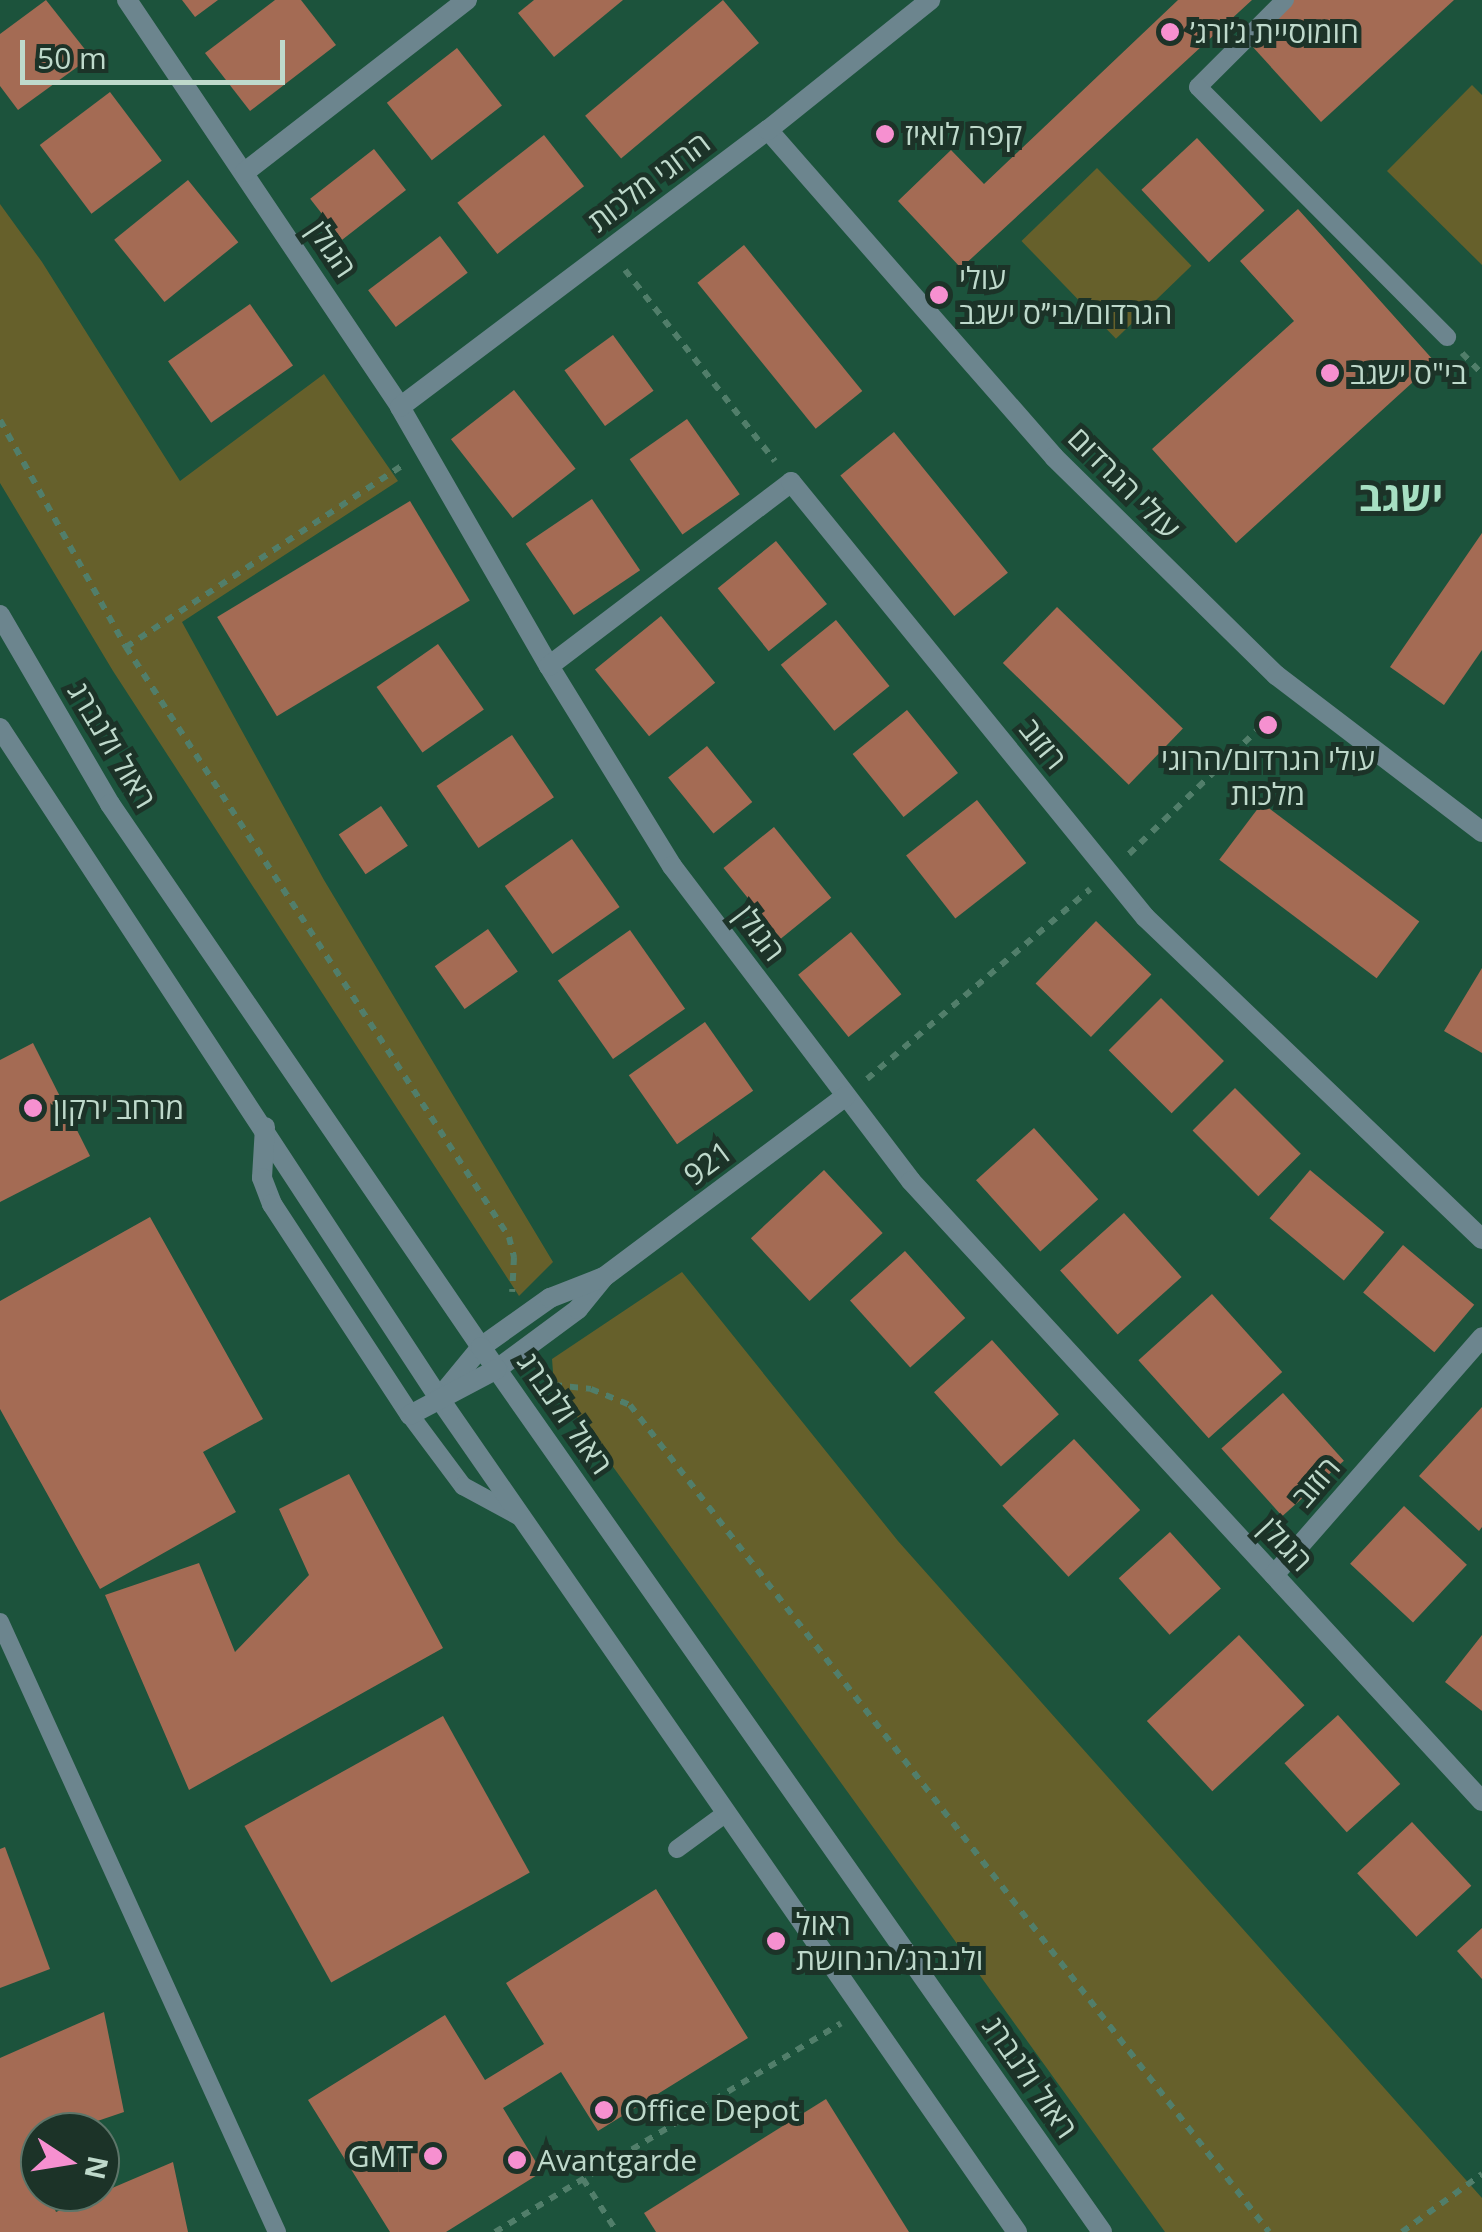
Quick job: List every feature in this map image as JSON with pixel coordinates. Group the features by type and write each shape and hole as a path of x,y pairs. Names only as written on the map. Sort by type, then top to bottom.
{"street":[{"name":"הגולן","path":"127,0 400,408 548,666 672,866 911,1182 1482,1800"},
{"path":"245,172 467,0"},
{"name":"הרוגי מלכות","path":"400,408 768,130 930,0"},
{"name":"עולי הגרדום","path":"768,130 1054,457 1297,691 1482,832"},
{"path":"548,666 791,482"},
{"name":"רוזוב","path":"791,482 1145,916 1482,1240"},
{"name":"ראול ולנברג","path":"0,616 110,804 481,1346 505,1363 1102,2232"},
{"path":"0,728 265,1127 438,1398 1018,2232"},
{"name":"921","path":"438,1398 505,1363 578,1309 604,1277 846,1096"},
{"path":"265,1127 262,1178 272,1204 410,1416 438,1398"},
{"name":"921","path":"438,1398 481,1346 550,1298 604,1277"},
{"name":"רוזוב","path":"1274,1575 1482,1338"}],"lane":[{"path":"1285,0 1198,87 1446,336"},
{"path":"410,1416 464,1486 522,1518"},
{"path":"0,1622 278,2232"},
{"path":"677,1849 726,1813"}],"path":[{"path":"609,249 791,482"},
{"path":"0,420 126,648 509,1237 514,1272 500,1333"},
{"path":"126,648 425,451"},
{"path":"846,1096 1109,873 1297,691"},
{"path":"505,1363 536,1389 554,1385 592,1389 630,1405 1269,2232"},
{"path":"495,2232 863,2010"},
{"path":"1402,2232 1482,2174"},
{"path":"583,2179 617,2232"}],"shaded area":[{"path":"1472,85 1482,95 1482,265 1387,171"},
{"path":"1097,168 1191,266 1116,339 1021,241"},
{"path":"0,204 42,262 180,481 324,374 398,481 182,622 324,880 553,1262 519,1296 113,671 0,483"},
{"path":"682,1272 898,1541 1482,2198 1482,2232 1165,2232 554,1385 552,1359"}],"building":[{"path":"46,0 91,57 18,110 0,86 0,34"},
{"path":"182,0 218,0 195,17"},
{"path":"275,0 301,0 336,45 250,111 205,53"},
{"path":"534,0 623,0 554,57 518,13"},
{"path":"723,0 759,43 621,159 585,116"},
{"path":"1178,0 1252,0 961,268 898,201 951,150 984,184"},
{"path":"1277,0 1454,0 1321,122 1241,34"},
{"path":"457,48 502,106 432,160 387,103"},
{"path":"110,92 162,161 91,214 40,145"},
{"path":"544,135 584,186 497,254 457,203"},
{"path":"1197,138 1265,210 1209,262 1141,190"},
{"path":"374,149 406,190 342,240 310,199"},
{"path":"188,180 238,242 165,302 114,240"},
{"name":"בי\"ס ישגב","path":"1298,209 1435,362 1236,543 1152,449 1294,321 1240,261"},
{"path":"440,236 468,273 396,327 368,290"},
{"path":"744,245 862,391 816,429 697,283"},
{"path":"250,304 293,365 211,423 168,361"},
{"path":"613,335 654,391 605,426 564,370"},
{"path":"514,390 576,469 513,518 451,439"},
{"path":"687,419 740,494 682,535 630,459"},
{"path":"894,432 1008,573 954,616 840,475"},
{"path":"592,499 640,570 574,615 526,544"},
{"path":"410,501 470,600 277,716 217,617"},
{"path":"1482,533 1482,650 1444,705 1390,667"},
{"path":"776,541 827,604 769,651 718,588"},
{"path":"1057,607 1183,729 1129,785 1003,663"},
{"path":"661,616 715,683 649,736 595,669"},
{"path":"836,620 889,686 834,731 781,665"},
{"path":"438,644 484,710 422,753 377,687"},
{"path":"907,710 958,773 904,817 853,754"},
{"path":"512,735 554,797 478,848 437,786"},
{"path":"707,746 752,802 713,833 668,777"},
{"path":"977,800 1026,863 955,918 906,855"},
{"path":"1262,803 1419,922 1377,978 1219,860"},
{"path":"381,806 408,846 366,874 339,835"},
{"path":"774,827 831,898 781,939 723,868"},
{"path":"572,839 620,907 552,954 505,886"},
{"path":"1096,921 1151,974 1091,1037 1036,984"},
{"path":"488,929 518,972 465,1009 435,966"},
{"path":"630,930 685,1009 613,1059 558,980"},
{"path":"851,932 901,994 848,1037 798,975"},
{"path":"1482,968 1482,1053 1444,1031"},
{"path":"1161,998 1224,1061 1172,1113 1109,1050"},
{"path":"705,1022 753,1091 677,1144 629,1075"},
{"name":"מרחב ירקון","path":"33,1043 90,1156 0,1202 0,1060"},
{"path":"1235,1088 1301,1154 1258,1196 1193,1130"},
{"path":"1034,1128 1098,1199 1040,1252 976,1180"},
{"path":"824,1170 883,1233 810,1301 751,1238"},
{"path":"1310,1170 1384,1232 1344,1281 1270,1218"},
{"path":"1124,1213 1182,1277 1118,1334 1060,1271"},
{"path":"150,1217 263,1419 203,1452 236,1512 100,1589 0,1409 0,1301"},
{"path":"1403,1245 1474,1305 1434,1352 1363,1292"},
{"path":"905,1251 965,1318 910,1367 850,1301"},
{"path":"1212,1294 1282,1372 1209,1438 1138,1360"},
{"path":"992,1340 1059,1414 1001,1467 934,1392"},
{"path":"1283,1393 1344,1461 1282,1516 1221,1449"},
{"path":"1482,1407 1482,1527 1479,1531 1419,1476"},
{"path":"1074,1439 1140,1510 1068,1577 1002,1506"},
{"path":"349,1474 443,1648 189,1790 105,1595 199,1563 235,1652 309,1575 279,1509"},
{"path":"1404,1506 1467,1565 1413,1622 1350,1564"},
{"path":"1170,1532 1221,1588 1170,1635 1119,1578"},
{"path":"1239,1635 1304,1705 1212,1791 1147,1721"},
{"path":"1482,1635 1482,1711 1445,1682"},
{"path":"1338,1715 1400,1784 1347,1832 1284,1763"},
{"path":"443,1716 530,1873 331,1983 244,1826"},
{"path":"1412,1822 1471,1886 1416,1937 1357,1873"},
{"path":"5,1847 50,1969 0,1988 0,1849"},
{"path":"656,1889 748,2038 598,2131 561,2072 503,2108 542,2172 446,2232 390,2232 308,2100 445,2015 485,2080 544,2044 506,1983"},
{"path":"1482,1928 1482,1979 1457,1951"},
{"path":"104,2012 124,2112 20,2112 20,2212 120,2212 120,2185 173,2162 188,2232 0,2232 0,2058"},
{"path":"826,2099 909,2232 656,2232 644,2213"}],"place":[{"name":"חומוסיית ג׳ורג׳","path":"1170,32"},
{"name":"קפה לואיז","path":"885,134"},
{"name":"עולי הגרדום/בי״ס ישגב","path":"939,295"},
{"name":"בי\"ס ישגב","path":"1330,373"},
{"name":"עולי הגרדום/הרוגי מלכות","path":"1268,725"},
{"name":"מרחב ירקון","path":"33,1108"},
{"name":"ראול ולנברג/הנחושת","path":"776,1941"},
{"name":"Office Depot","path":"604,2110"},
{"name":"GMT","path":"433,2156"},
{"name":"Avantgarde","path":"517,2160"}],"district":[{"name":"ישגב","path":"1401,496"}]}
